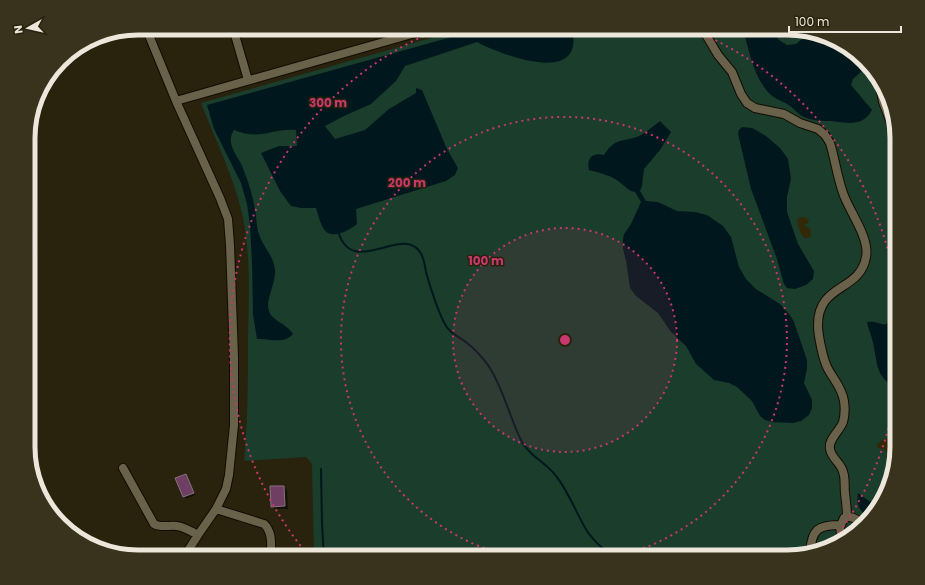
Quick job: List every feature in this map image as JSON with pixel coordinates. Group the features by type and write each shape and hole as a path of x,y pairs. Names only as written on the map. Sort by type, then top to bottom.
{"street":[{"path":"149,35 176,101 220,198 228,219 230,245 234,357 234,425 229,475 226,489 216,509 188,550"},
{"path":"235,35 248,80"},
{"path":"176,101 408,35"},
{"path":"706,35 718,55 732,72 741,94 747,103 759,109 784,114 800,123 818,129 825,135 830,143 846,200 866,241 867,256 861,271 852,281 827,297 821,306 818,324 824,360 840,390 844,401 845,411 843,422 830,443 830,447 831,453 840,465 844,474 847,517"},
{"path":"883,100 886,110"},
{"path":"123,468 154,524 157,526 177,526 198,534"},
{"path":"216,509 264,524 268,528 271,550"},
{"path":"841,534 840,525 844,518 853,518 858,521"},
{"path":"811,547 813,536 816,531 823,527 840,525"}],"green space":[{"path":"441,35 787,35 814,39 844,52 860,65 876,86 885,105 890,131 890,454 885,480 873,504 850,529 833,539 820,545 794,550 314,550 312,464 306,457 244,461 248,383 249,291 247,244 242,213 234,185 201,103"}],"sand":[{"path":"805,217 809,220 807,224 804,224 811,230 811,236 809,238 804,238 800,231 798,226 798,218"},
{"path":"885,438 890,439 890,446 887,452 878,448 877,444"}],"water":[{"path":"459,35 573,35 572,50 564,59 551,63 535,62 518,58 501,53 477,42 405,66 396,81 371,104 325,126 335,139 365,130 389,109 416,93 416,88 422,90 447,149 458,168 455,175 446,181 356,209 357,224 349,230 339,234 325,231 316,208 291,206 280,191 261,153 279,146 297,146 296,130 251,134 234,130 231,135 232,146 249,185 259,234 271,256 275,270 274,281 268,302 269,311 273,317 287,327 293,334 281,340 257,339 253,315 250,225 247,204 241,183 214,129 207,105"},
{"path":"745,35 776,35 779,40 787,45 796,44 804,37 833,46 844,52 860,65 862,71 853,79 851,85 872,110 864,119 855,123 818,120 802,116 767,91 758,77"},
{"path":"660,121 671,132 660,150 644,169 640,191 646,201 658,202 677,211 695,212 707,215 723,226 731,237 739,267 746,279 756,289 780,304 790,315 794,322 807,360 804,383 812,400 812,408 809,415 801,421 793,423 772,422 765,420 760,416 752,401 737,387 729,383 714,380 696,364 686,346 671,332 658,313 636,296 630,288 623,249 623,239 624,234 631,224 641,202 635,192 611,177 589,170 588,166 591,157 594,155 604,155 612,145 620,141 639,136"},
{"path":"742,127 752,128 766,136 781,149 788,159 791,179 787,197 787,212 798,244 814,271 813,279 806,285 795,289 787,288 784,284 777,259 751,189 738,134"},
{"path":"867,322 882,324 890,322 890,384 881,375"},
{"path":"858,493 869,501 874,502 865,514 859,507 857,501"}],"building":[{"path":"186,474 194,493 183,497 175,478"},
{"path":"270,486 284,486 285,506 271,507"}],"waterway":[{"path":"339,234 346,246 355,251 366,251 402,244 412,245 420,252 435,300 446,326 473,348 488,365 494,374 522,442 530,452 556,476 565,489 587,531 605,550"},
{"path":"321,469 324,550"}]}
